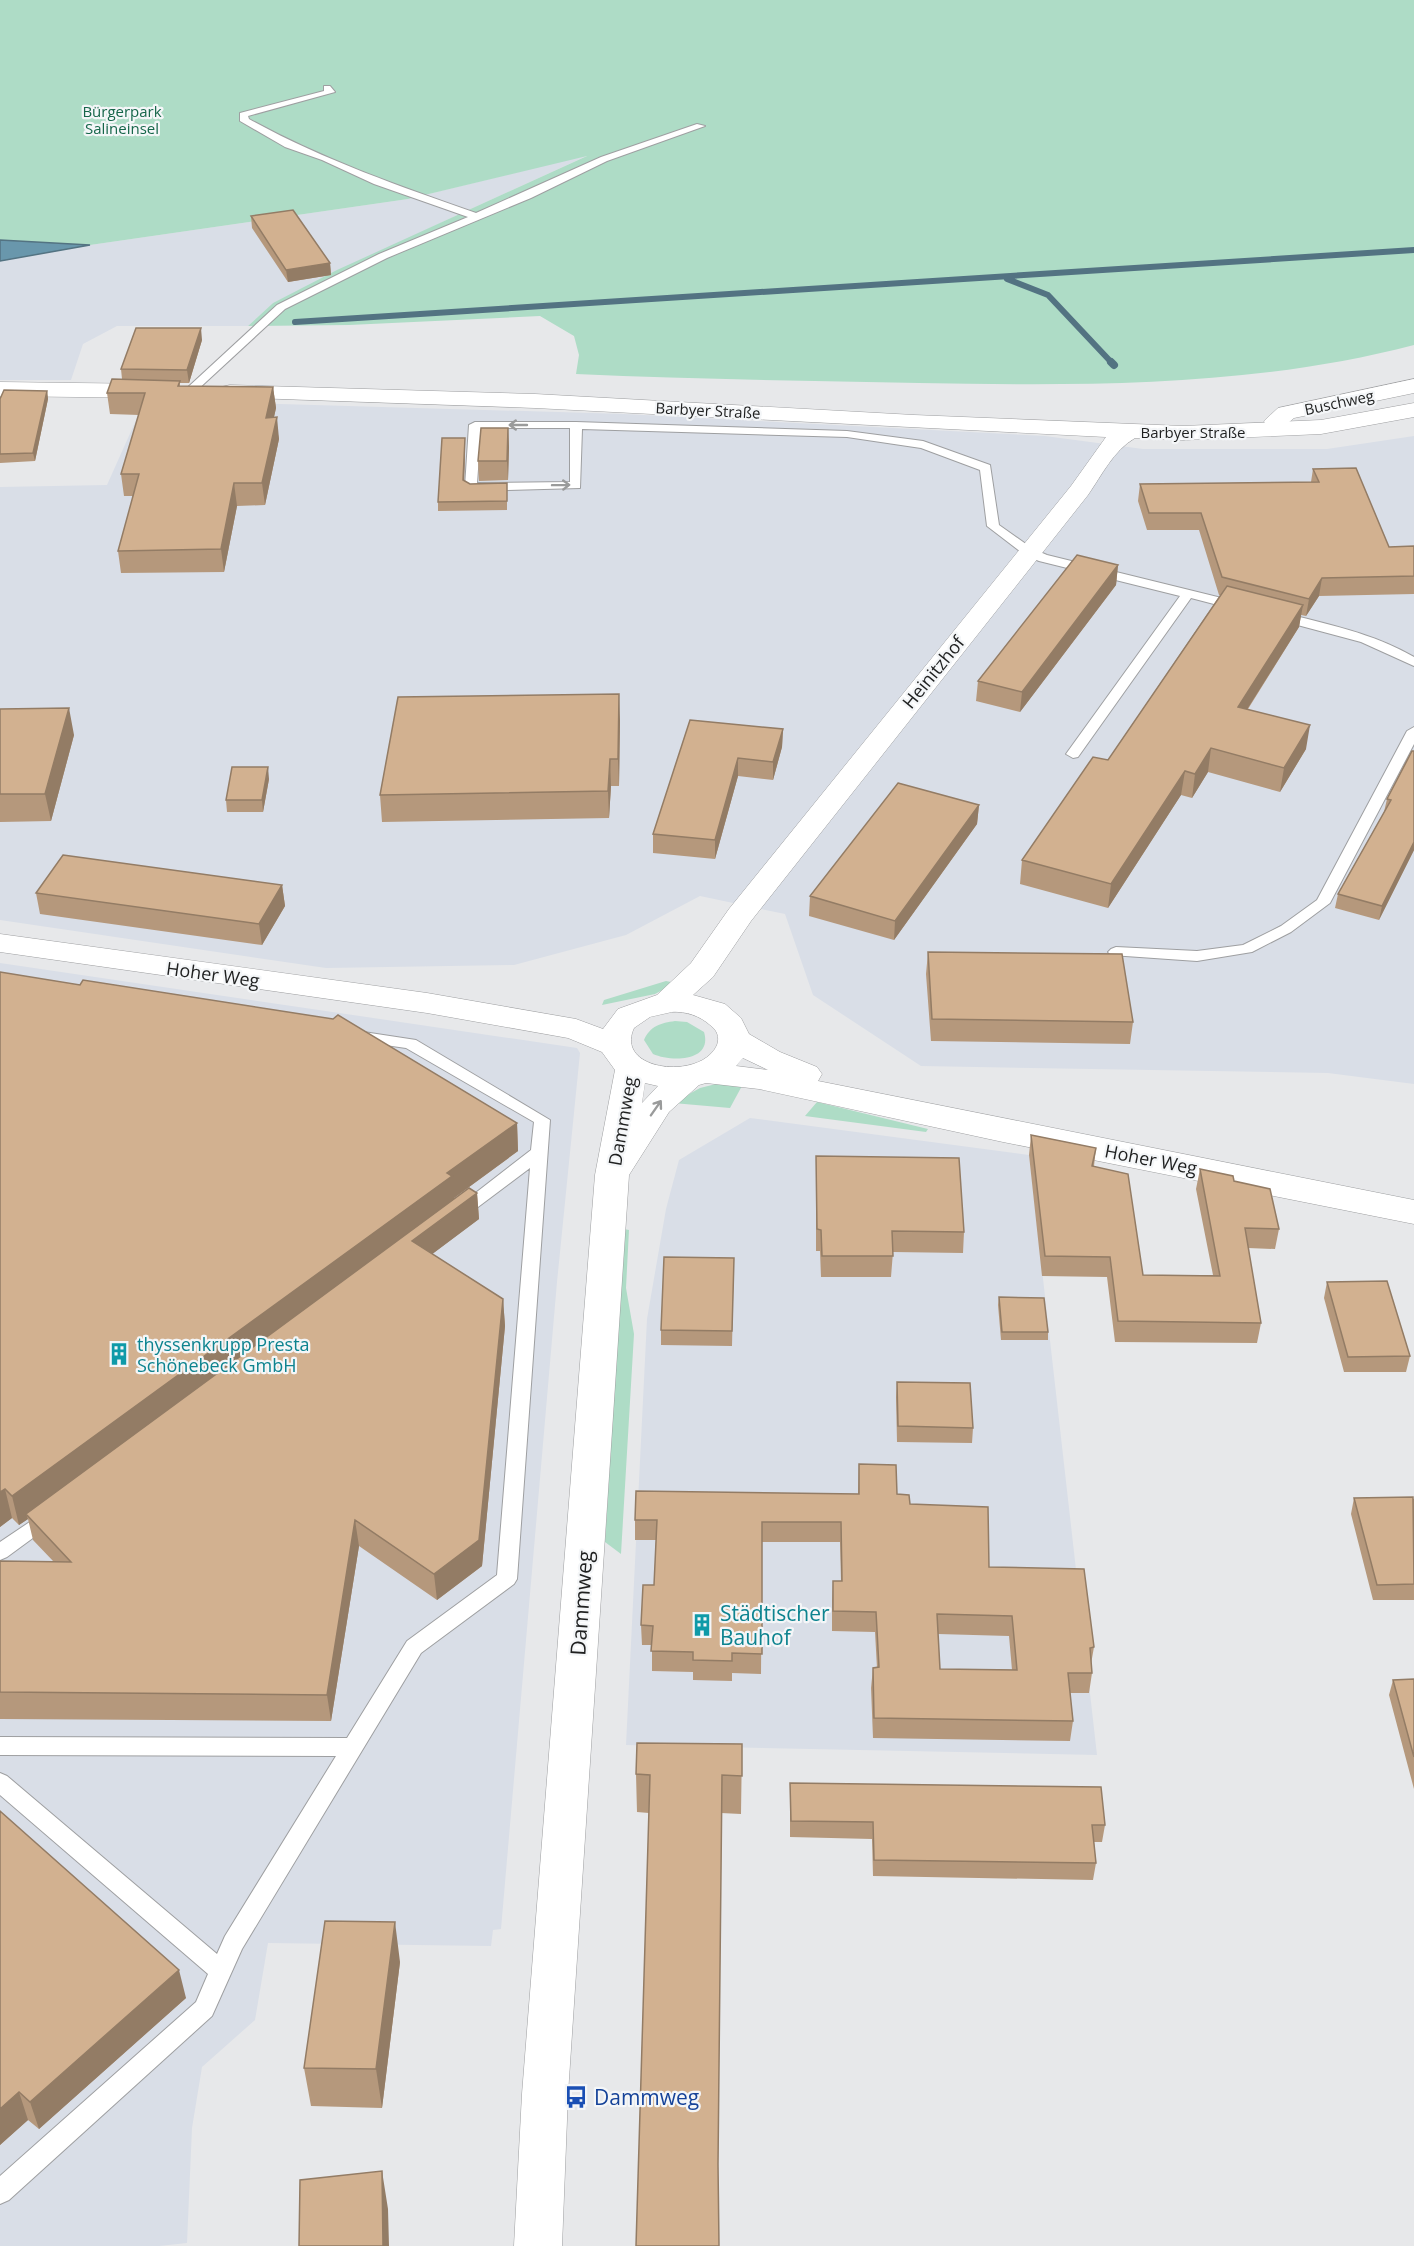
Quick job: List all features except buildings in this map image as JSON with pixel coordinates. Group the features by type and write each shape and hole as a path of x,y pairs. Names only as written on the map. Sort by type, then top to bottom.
{"street":[{"name":"Buschweg","path":"1278,430 1276,421 1286,413 1414,386"},
{"name":"Barbyer Straße","path":"0,389 190,391 535,401 1128,432 1278,430 1330,425 1414,410"},
{"name":"Heinitzhof","path":"667,1003 702,970 740,915 1080,490 1109,447 1117,437 1128,432"},
{"name":"Heinitzhof","path":"728,1028 721,981 740,915"},
{"name":"Hoher Weg","path":"0,944 427,1003 576,1029 623,1057"},
{"name":"Hoher Weg","path":"427,1003 498,1000 594,1012 634,1012"},
{"path":"667,1003 697,1005 728,1028 732,1053 722,1064 697,1075 648,1075 623,1057 615,1033 622,1022 634,1012 667,1003"},
{"name":"Hoher Weg","path":"728,1028 769,1059 889,1106"},
{"name":"Dammweg","path":"538,2246 545,2094 612,1175 623,1057"},
{"name":"Hoher Weg","path":"697,1075 759,1079 1414,1212"},
{"name":"Dammweg","path":"612,1175 657,1106 697,1075"}],"lane":[{"path":"327,88 330,92 243,115 245,121 288,145 325,158 377,182 477,217"},
{"path":"190,391 281,307 382,256 527,196 604,159 700,126"},
{"path":"576,425 576,485 471,487 475,425 576,425 847,434 923,445 986,468 993,526 1029,552 1359,636 1391,648 1414,662"},
{"path":"1073,754 1188,594"},
{"path":"1116,952 1197,956 1247,950 1286,929 1323,903 1414,731"},
{"path":"0,2192 204,2009 233,1943 414,1647 507,1579 542,1120 410,1044 339,1034"},
{"path":"443,1224 539,1153"},
{"path":"0,1552 67,1502"},
{"path":"0,1746 353,1747"},
{"path":"0,1782 221,1971"}],"shaded area":[{"path":"591,154 273,303 248,326 117,326 83,344 71,380 0,380 0,261 90,245 408,199"},
{"path":"145,400 624,414 1045,436 1143,449 1327,449 1414,436 1414,1084 1328,1073 921,1066 813,995 785,914 700,896 626,935 514,965 326,968 0,920 0,487 107,485"},
{"path":"0,963 577,1048 580,1053 557,1282 501,1929 493,1930 491,1946 268,1943 255,2020 202,2067 192,2128 187,2243 159,2246 0,2246"},
{"path":"750,1118 1029,1155 1097,1755 626,1745 647,1319 666,1209 679,1160"}],"green space":[{"name":"Bürgerpark Salineinsel","path":"0,0 1414,0 1414,345 1354,359 1292,369 1168,381 1043,384 919,383 576,374 579,355 574,336 540,316 349,325 248,326 273,303 337,270 587,156 408,199 90,245 0,240"},
{"path":"666,981 676,983 655,994 602,1005 604,1000"},
{"path":"675,1021 687,1022 704,1032 705,1042 702,1049 689,1057 670,1058 653,1054 644,1040 646,1035 656,1026"},
{"path":"716,1084 743,1084 730,1108 673,1103 700,1088"},
{"path":"817,1102 928,1129 926,1132 805,1116"},
{"path":"624,1229 629,1230 626,1288 634,1334 621,1554 605,1542"}],"water":[{"path":"0,240 90,245 0,261"}],"waterway":[{"path":"295,322 1414,250"},
{"path":"1007,279 1048,295 1112,363"}],"place":[{"name":"thyssenkrupp Presta Schönebeck GmbH","path":"119,1354"},
{"name":"Städtischer Bauhof","path":"702,1625"},
{"name":"Dammweg","path":"576,2097"}]}
